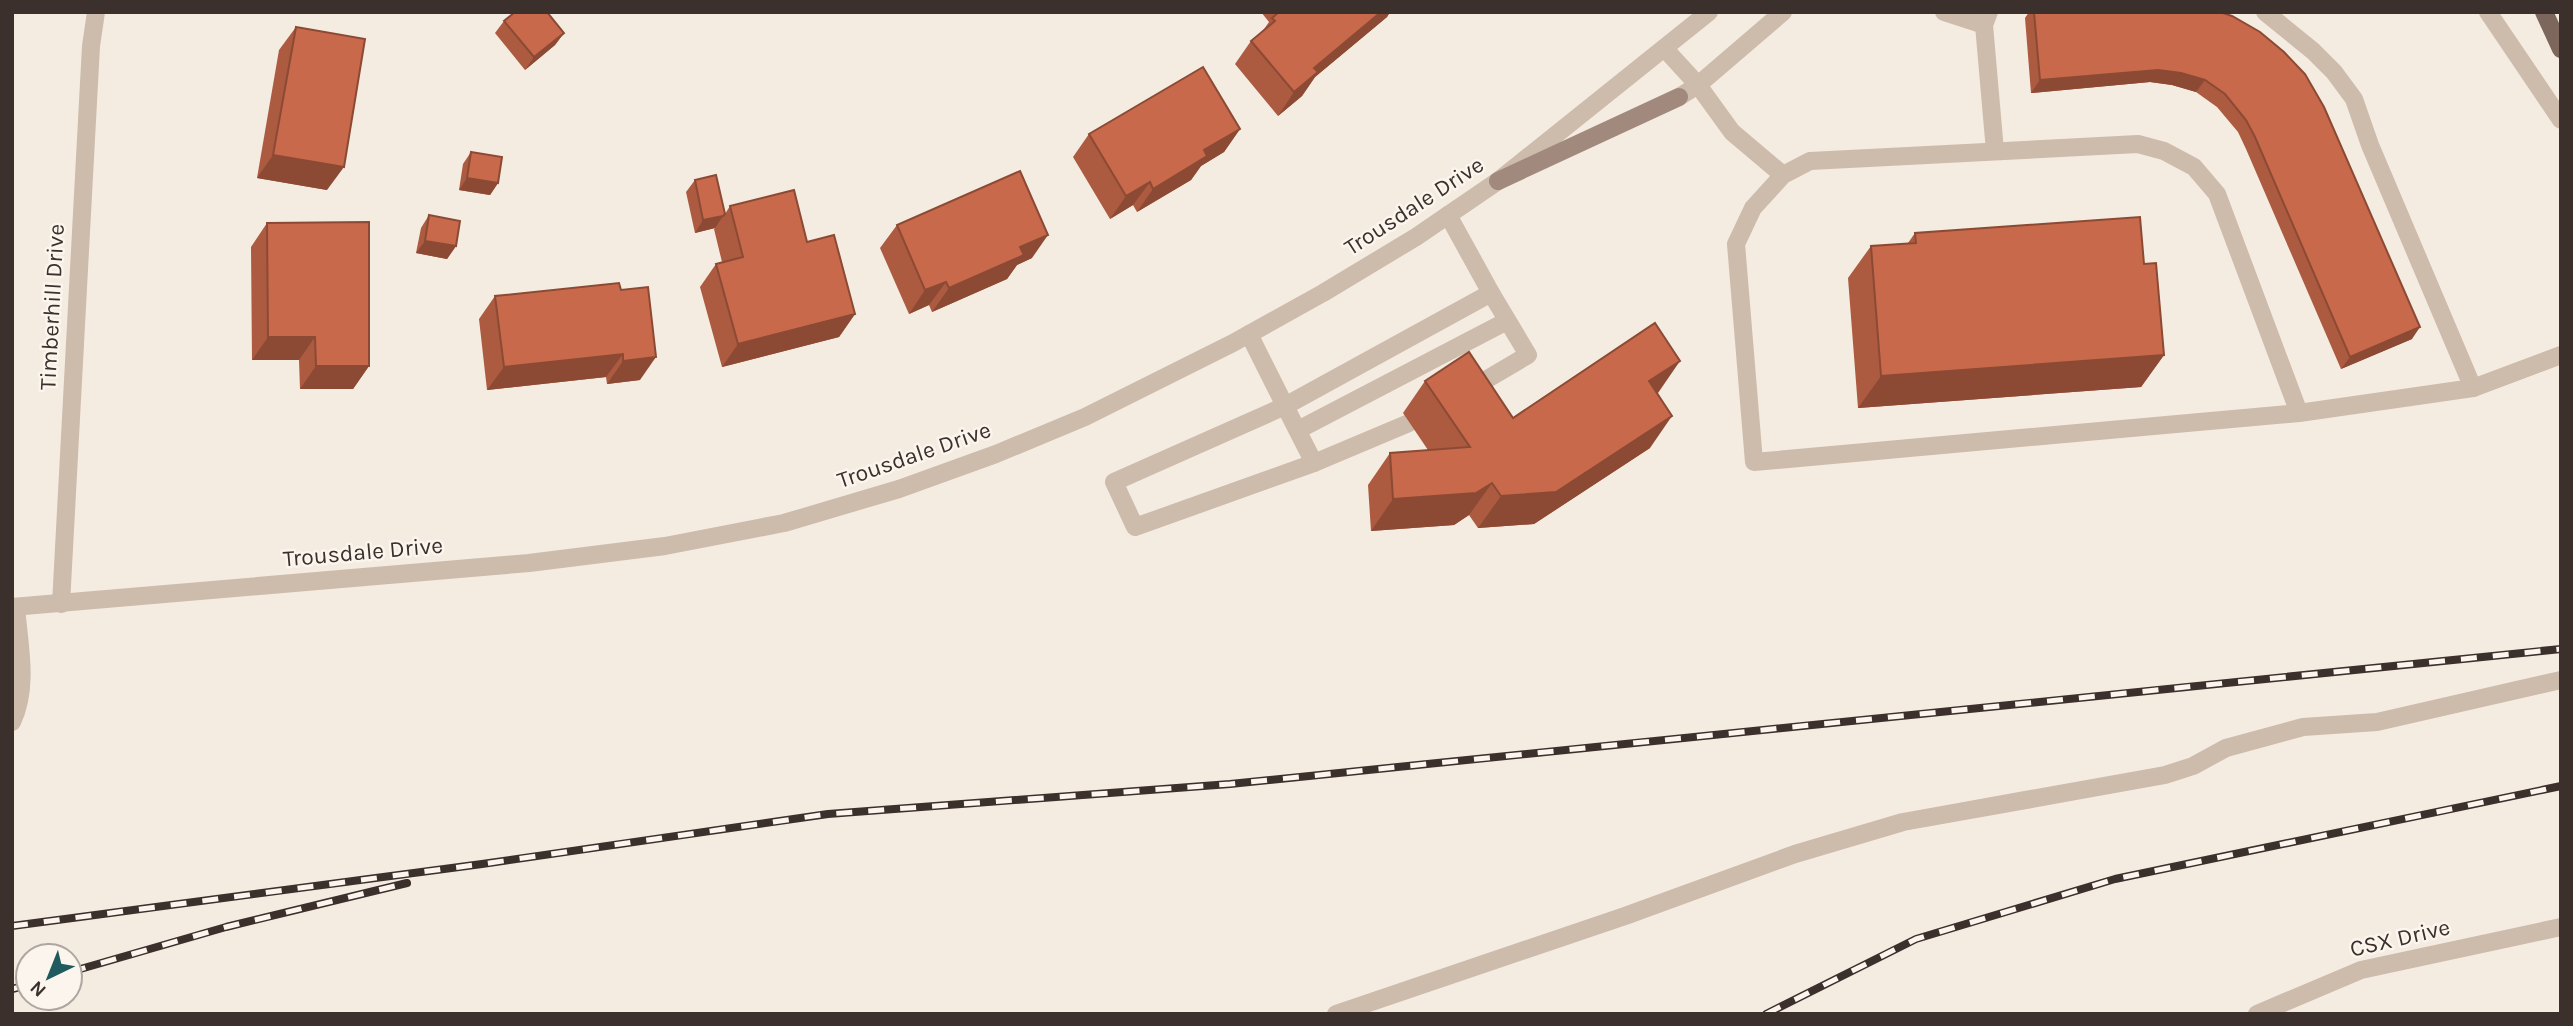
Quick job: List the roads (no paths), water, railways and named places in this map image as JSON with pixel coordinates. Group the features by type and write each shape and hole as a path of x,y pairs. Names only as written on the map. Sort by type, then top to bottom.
{"main road":[{"path":"2543,12 2561,49"},
{"path":"1497,181 1679,97"}],"street":[{"name":"Timberhill Drive","path":"61,604 91,59 96,12"},
{"name":"Trousdale Drive","path":"14,607 529,563 664,546 784,523 899,489 996,454 1085,417 1249,334 1323,293 1497,181 1709,12"},
{"path":"1679,97 1698,85 1783,12"},
{"path":"1944,12 1987,19 1995,151"},
{"path":"2265,12 2313,51 2334,72 2354,99 2370,145 2473,388"},
{"path":"2488,12 2561,120"},
{"path":"1665,49 1698,85 1732,132 1783,175"},
{"path":"2299,413 2217,194 2194,167 2164,152 2138,144 1810,161 1783,175 1753,208 1736,244 1754,462 2299,413 2473,388 2561,355"},
{"path":"1448,215 1528,355 1456,398"},
{"path":"1409,423 1314,463 1135,527 1114,482 1285,406 1491,293"},
{"path":"1298,430 1507,321"},
{"path":"1249,334 1314,463"},
{"path":"12,722 18,710 22,688 14,607"},
{"path":"1336,1014 1625,916 1794,854 1903,821 2165,775 2193,766 2226,748 2303,727 2377,722 2561,680"},
{"name":"CSX Drive","path":"2257,1014 2361,970 2561,927"}],"railway":[{"path":"12,926 482,864 828,814 1230,784 2561,649"},
{"path":"1766,1014 1916,939 2115,879 2561,786"},
{"path":"84,968 226,927 407,883"}]}
